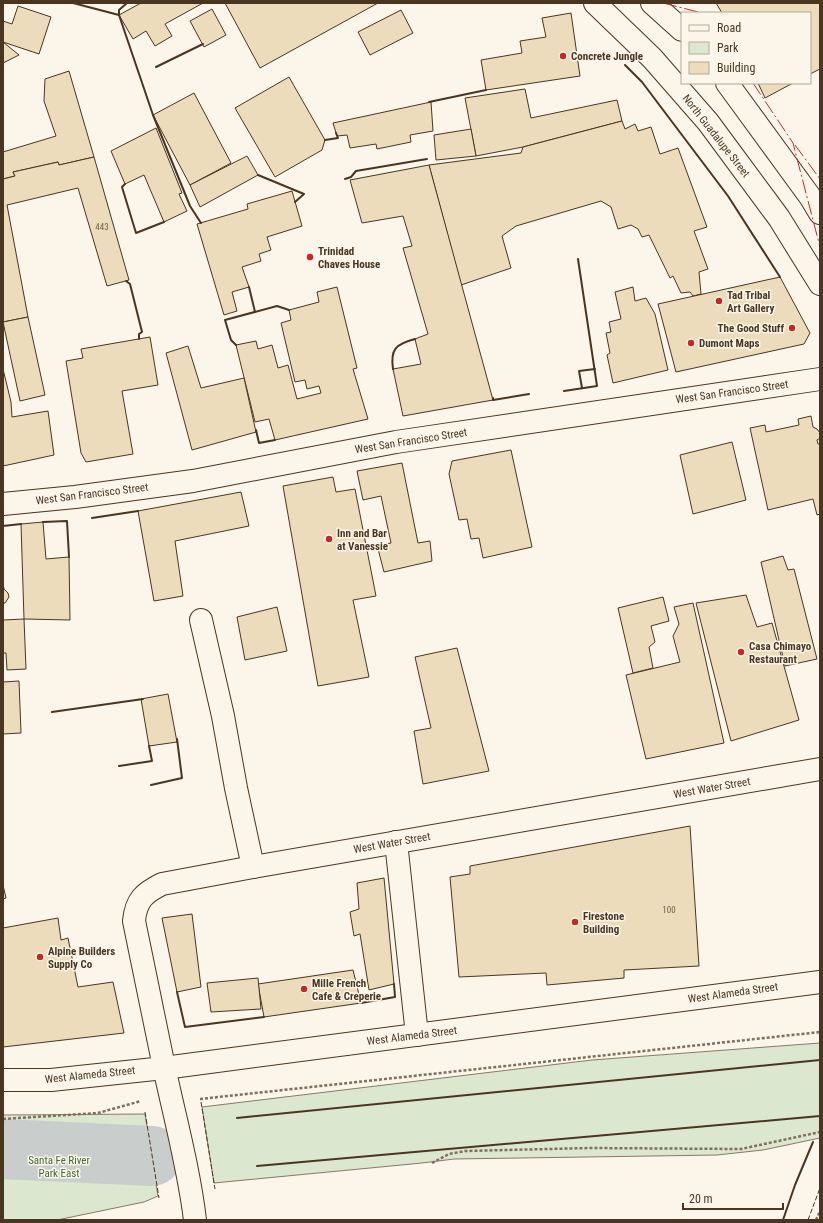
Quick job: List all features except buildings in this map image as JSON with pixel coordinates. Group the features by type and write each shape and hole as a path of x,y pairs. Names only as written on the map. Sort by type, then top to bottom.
{"street":[{"name":"North Guadalupe Street","path":"595,3 652,58 708,122 779,218 820,284"},
{"path":"652,3 681,29"},
{"path":"728,84 811,198 820,213"},
{"name":"West San Francisco Street","path":"3,504 75,497 193,481 396,442 820,379"},
{"path":"201,620 223,716 236,788 253,867"},
{"name":"West Water Street","path":"196,1220 174,1107 164,1068 134,921 135,909 139,900 150,889 162,884 253,867 820,769"},
{"path":"396,842 417,1035"},
{"name":"West Alameda Street","path":"3,1080 51,1080 164,1068 820,982"}],"path":[{"path":"200,1099 820,1032"},
{"path":"3,1119 98,1113 141,1101"},
{"path":"432,1163 449,1154 465,1152 590,1148 741,1149 820,1132"},
{"path":"816,1220 820,1211"}],"green space":[{"path":"820,1043 820,1138 763,1150 717,1155 454,1159 214,1183 202,1107 592,1060"},
{"name":"Santa Fe River Park East","path":"145,1114 158,1196 144,1202 57,1220 3,1220 3,1115"}],"waterway":[{"path":"3,1149 152,1156"}],"fence":[{"path":"201,1102 215,1189"},
{"path":"145,1112 159,1198"},
{"path":"808,1220 820,1188"}],"wall":[{"path":"73,3 119,15"},
{"path":"127,3 119,10 119,15 153,115 190,206 201,223"},
{"path":"156,67 203,44"},
{"path":"625,65 642,82 728,196 780,277"},
{"path":"429,102 486,90"},
{"path":"325,140 338,138 336,133"},
{"path":"345,179 351,177 356,171 427,159"},
{"path":"258,175 304,194 295,202"},
{"path":"125,184 122,187 136,233 164,222"},
{"path":"564,391 597,386 578,259"},
{"path":"126,281 130,284 142,332 139,334 139,339"},
{"path":"249,287 255,312"},
{"path":"236,345 231,340 225,320 277,306 289,310"},
{"path":"393,369 392,357 396,348 403,343 415,339"},
{"path":"582,388 579,371 595,369"},
{"path":"493,398 493,400 529,394"},
{"path":"256,430 259,443 275,440"},
{"path":"92,518 138,511"},
{"path":"43,522 67,521 69,557"},
{"path":"3,526 21,524"},
{"path":"52,712 143,699"},
{"path":"151,785 182,778 177,739"},
{"path":"119,766 152,761 149,746"},
{"path":"361,1003 395,997 394,984"},
{"path":"177,992 185,1027 264,1017"},
{"path":"237,1118 820,1060"},
{"path":"257,1166 820,1116"},
{"path":"783,1220 795,1185 813,1142"}],"power":[{"path":"663,3 698,12"},
{"path":"754,84 793,143 820,247"},
{"path":"795,145 820,179"}],"place":[{"name":"Concrete Jungle","path":"563,56"},
{"name":"Trinidad Chaves House","path":"310,257"},
{"name":"Tad Tribal Art Gallery","path":"719,301"},
{"name":"The Good Stuff","path":"792,328"},
{"name":"Dumont Maps","path":"691,343"},
{"name":"Inn and Bar at Vanessie","path":"329,539"},
{"name":"Casa Chimayo Restaurant","path":"741,652"},
{"name":"Firestone Building","path":"575,922"},
{"name":"Alpine Builders Supply Co","path":"40,957"},
{"name":"Mille French Cafe & Creperie","path":"304,989"}]}
